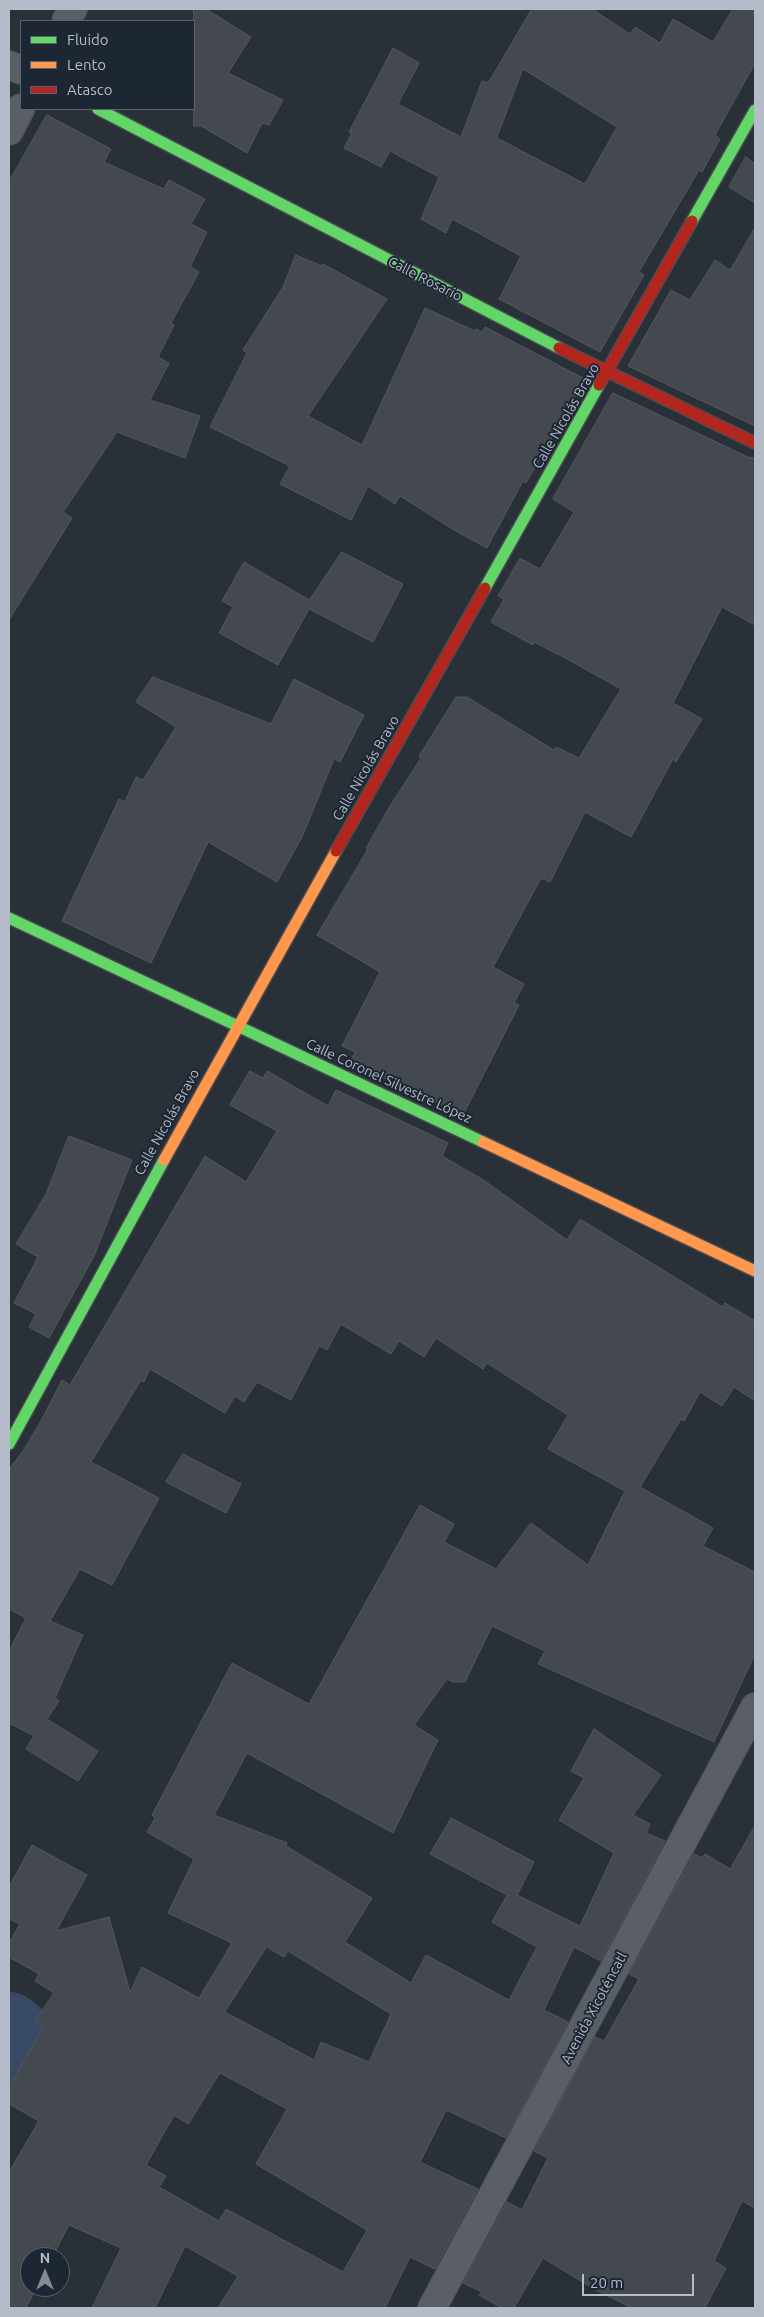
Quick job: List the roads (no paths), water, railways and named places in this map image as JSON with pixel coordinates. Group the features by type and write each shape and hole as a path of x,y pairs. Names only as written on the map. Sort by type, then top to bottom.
{"street":[{"path":"67,20 73,9"},
{"path":"9,131 20,110"},
{"name":"Calle Rosario","path":"100,110 607,373 755,443"},
{"name":"Calle Nicolás Bravo","path":"9,1444 237,1026 755,110"},
{"name":"Calle Coronel Silvestre López","path":"9,918 755,1272"},
{"name":"Avenida Xicoténcatl","path":"432,2308 755,1708"}],"waterway":[{"path":"9,2026 20,2035 9,2049"}]}
